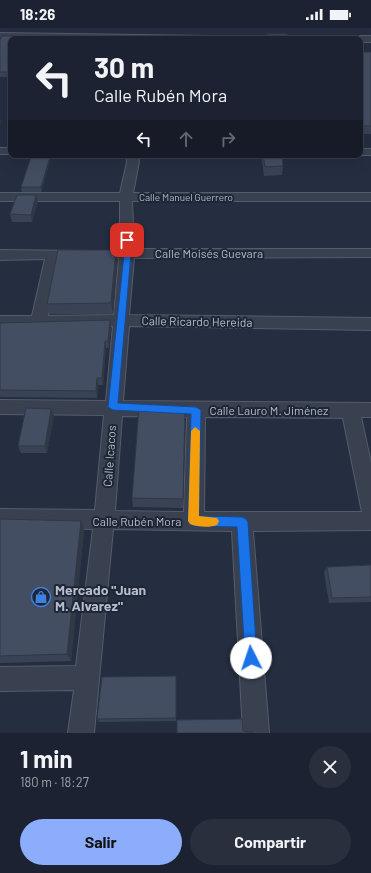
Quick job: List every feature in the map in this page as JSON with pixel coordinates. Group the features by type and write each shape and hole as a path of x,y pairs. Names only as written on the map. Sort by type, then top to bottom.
{"street":[{"path":"0,36 62,34 157,36"},
{"name":"Calle Icacos","path":"81,733 104,521 127,254 126,197 133,162 132,158"},
{"name":"Calle Manuel Guerrero","path":"0,197 371,197"},
{"name":"Calle Moisés Guevara","path":"105,254 371,253"},
{"path":"0,255 90,254"},
{"path":"40,320 53,255"},
{"name":"Calle Ricardo Hereida","path":"0,322 40,320 121,320 371,324"},
{"name":"Calle Lauro M. Jiménez","path":"0,407 113,407 196,410 371,410"},
{"path":"194,521 196,410"},
{"path":"351,410 371,510"},
{"name":"Calle Rubén Mora","path":"0,518 104,521 371,522"},
{"path":"242,522 256,733"},
{"path":"0,679 87,678"}],"building":[{"path":"267,34 287,34 288,36 267,36"},
{"path":"2,36 8,36 8,72 0,72 0,40"},
{"path":"363,52 371,52 371,126 363,126"},
{"path":"31,158 50,158 41,187 21,187"},
{"path":"264,158 282,158 283,166 265,167"},
{"path":"17,195 36,195 31,215 10,214"},
{"path":"58,250 116,250 111,303 47,304"},
{"path":"110,320 108,341 105,341 102,378 97,378 96,391 0,390 0,323"},
{"path":"26,408 51,409 45,446 18,446"},
{"path":"139,408 185,409 183,499 132,498"},
{"name":"Mercado \"Juan M. Alvarez\"","path":"0,519 81,521 67,654 0,656"},
{"path":"371,565 371,597 332,598 327,567"},
{"path":"176,676 176,718 97,719 102,677"},
{"path":"242,719 243,731 253,733 177,733 177,720"}],"slow traffic":[{"path":"195,431 194,521 213,521"}],"place":[{"name":"Mercado \"Juan M. Alvarez\"","path":"41,597"}],"route":[{"path":"127,240 113,407 196,410 194,521 242,522 251,658"}]}
